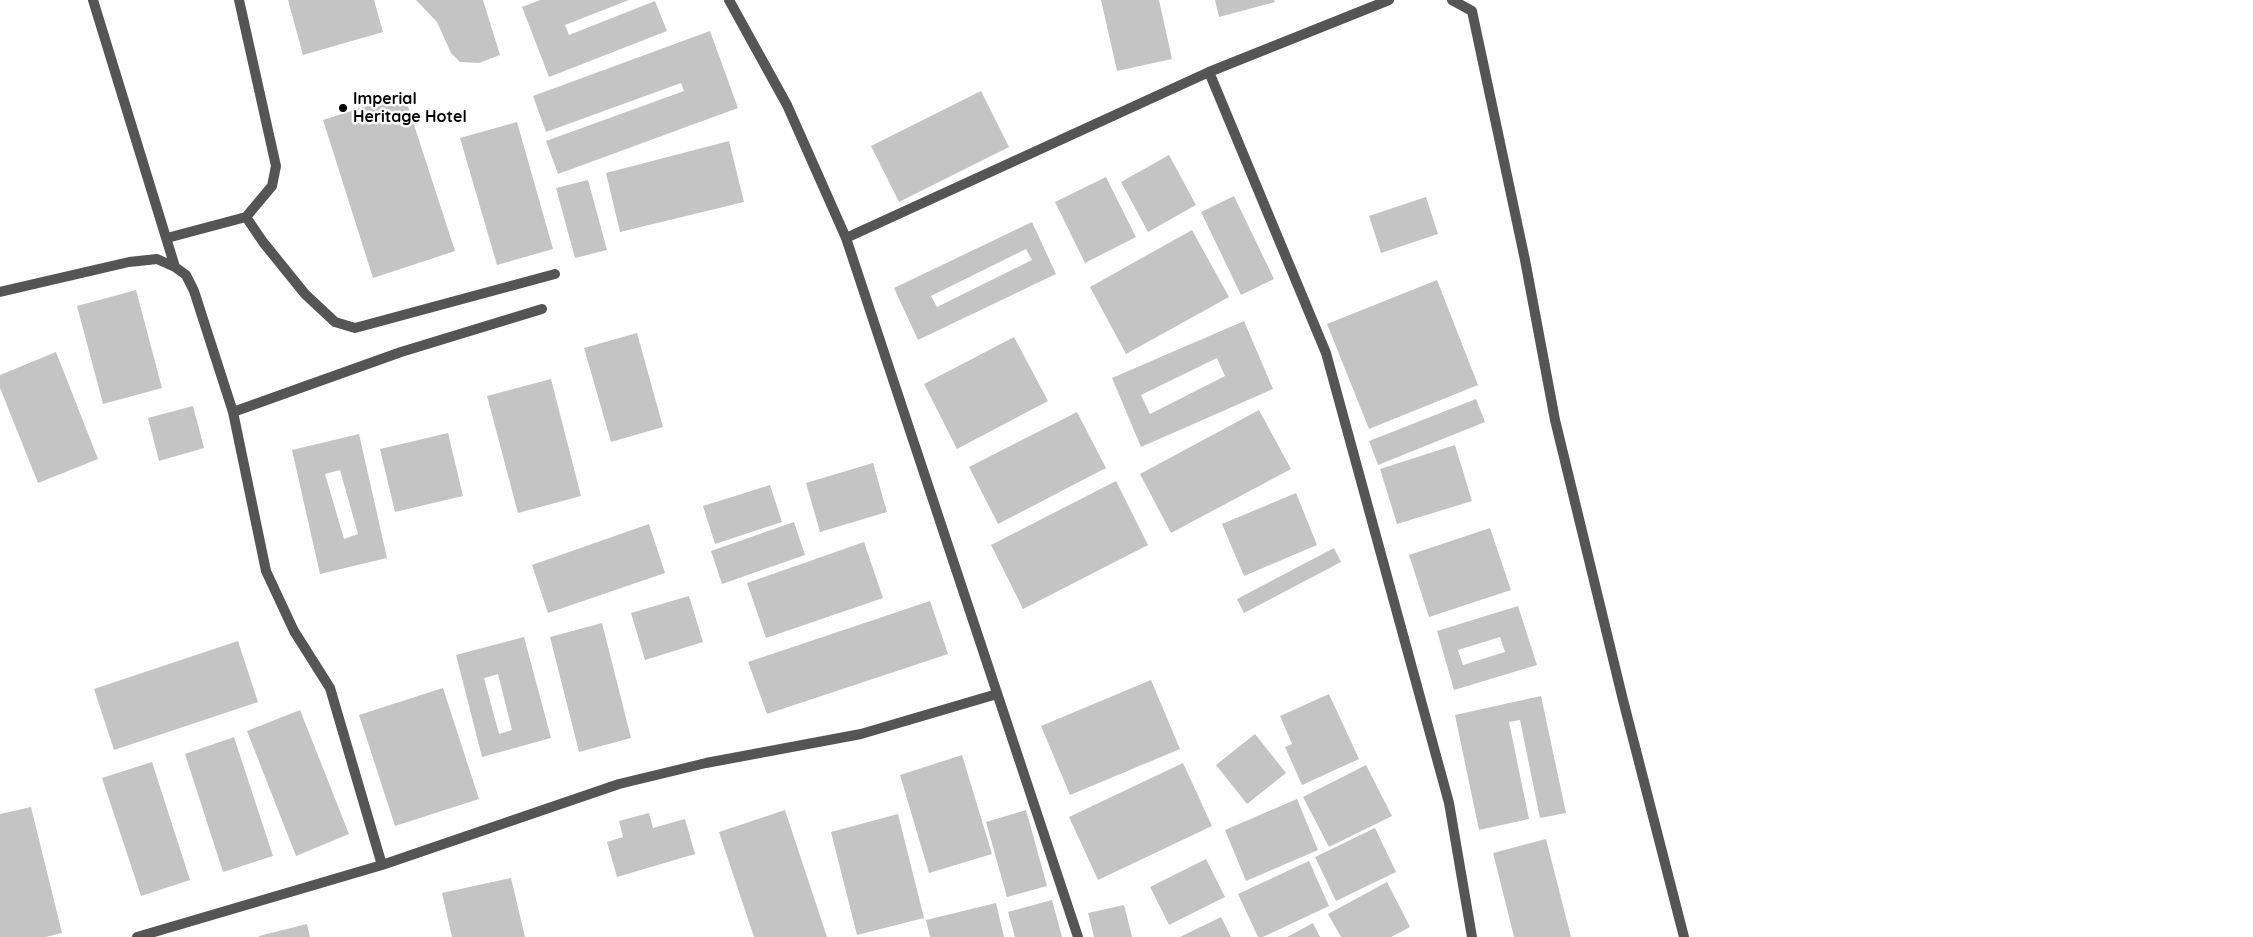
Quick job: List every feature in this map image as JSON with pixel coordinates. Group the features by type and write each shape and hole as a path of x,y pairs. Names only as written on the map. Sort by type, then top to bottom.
{"street":[{"path":"93,0 175,267"},
{"path":"167,238 246,217 272,186 276,166 239,0"},
{"path":"729,0 787,105 846,238 1078,937"},
{"path":"846,238 1209,72 1389,0"},
{"path":"1452,0 1472,11 1525,260 1555,420 1625,709 1684,937"},
{"path":"1209,72 1326,353 1449,803 1470,936"},
{"path":"246,217 263,242 305,294 335,322 355,328 555,274"},
{"path":"0,292 129,262 157,259 175,267 186,275 194,291 233,412 266,571 294,631 330,688 382,865"},
{"path":"233,412 401,352 542,309"},
{"path":"137,937 382,865 619,784 706,763 862,734 996,694"}],"building":[{"path":"288,0 374,0 383,32 303,55"},
{"path":"416,0 483,0 500,55 479,63 460,62 451,53 437,22"},
{"path":"540,0 629,0 565,25 569,35 655,1 667,31 549,77 522,7"},
{"path":"1101,0 1159,0 1172,59 1117,71"},
{"path":"1215,0 1274,0 1275,2 1219,17"},
{"path":"710,31 738,108 558,174 546,141 684,91 681,83 546,132 533,96"},
{"path":"981,91 1009,147 899,202 871,146"},
{"path":"404,94 455,251 373,278 323,120"},
{"path":"517,122 553,249 497,265 460,138"},
{"path":"729,141 744,202 620,232 606,173"},
{"path":"1169,155 1196,205 1148,232 1121,182"},
{"path":"1106,177 1136,237 1085,263 1055,202"},
{"path":"588,180 607,250 575,258 556,188"},
{"path":"1234,196 1274,279 1241,295 1201,212"},
{"path":"1426,197 1438,234 1381,253 1369,216"},
{"path":"1032,222 1056,274 918,340 894,288","holes":["1026,249 1032,260 937,307 931,296"]},
{"path":"1192,230 1229,297 1126,354 1090,287"},
{"path":"1437,280 1478,385 1369,429 1327,324"},
{"path":"136,290 162,388 103,404 77,306"},
{"path":"1244,321 1273,389 1141,447 1112,378","holes":["1217,358 1225,376 1150,414 1141,395"]},
{"path":"637,333 663,427 611,442 584,348"},
{"path":"1014,337 1048,401 957,449 924,384"},
{"path":"56,352 98,459 38,483 0,388 0,375"},
{"path":"551,379 581,496 518,513 487,396"},
{"path":"1476,399 1485,422 1378,465 1369,441"},
{"path":"193,406 204,448 159,461 148,418"},
{"path":"1259,410 1291,469 1171,533 1140,474"},
{"path":"1077,412 1106,468 998,524 969,467"},
{"path":"448,433 463,496 395,512 380,449"},
{"path":"359,434 387,558 320,574 292,450","holes":["340,470 358,534 344,539 325,474"]},
{"path":"1455,445 1472,501 1397,524 1380,469"},
{"path":"873,463 887,512 820,532 806,483"},
{"path":"1116,481 1148,545 1023,609 991,545"},
{"path":"770,485 782,522 715,544 703,506"},
{"path":"1296,493 1317,545 1244,576 1222,524"},
{"path":"794,522 805,555 722,584 711,551"},
{"path":"649,524 665,573 548,613 532,565"},
{"path":"1490,528 1511,590 1429,617 1409,555"},
{"path":"864,542 883,598 766,638 747,583"},
{"path":"1334,548 1341,562 1244,613 1237,599"},
{"path":"689,596 703,642 645,660 631,613"},
{"path":"930,601 948,654 767,714 748,662"},
{"path":"1518,606 1537,665 1454,690 1437,631","holes":["1500,637 1505,652 1463,665 1458,650"]},
{"path":"602,623 631,738 579,752 550,637"},
{"path":"524,637 551,738 482,757 456,655","holes":["498,674 512,730 499,734 484,678"]},
{"path":"238,641 258,702 114,750 94,689"},
{"path":"1151,680 1180,749 1070,795 1041,726"},
{"path":"443,688 479,799 395,826 359,715"},
{"path":"1329,694 1359,759 1302,785 1285,747 1292,744 1280,716"},
{"path":"1541,696 1566,813 1540,818 1520,720 1509,722 1529,819 1479,830 1455,715"},
{"path":"300,710 349,834 296,856 247,731"},
{"path":"1255,734 1286,773 1247,804 1216,765"},
{"path":"234,737 273,856 223,872 185,754"},
{"path":"962,755 992,854 929,873 900,775"},
{"path":"152,762 190,880 141,896 102,778"},
{"path":"1183,763 1212,826 1098,880 1069,817"},
{"path":"1366,765 1392,816 1329,847 1303,797"},
{"path":"1297,799 1318,850 1246,881 1225,830"},
{"path":"31,807 62,933 46,937 0,937 0,814"},
{"path":"785,810 827,937 754,937 719,832"},
{"path":"1026,810 1047,886 1007,897 986,822"},
{"path":"649,813 653,828 685,819 695,854 617,877 607,842 623,837 619,821"},
{"path":"898,814 924,918 857,935 831,832"},
{"path":"1375,828 1396,872 1336,901 1315,857"},
{"path":"1546,839 1571,937 1514,937 1493,853"},
{"path":"1206,859 1225,897 1169,925 1150,887"},
{"path":"1309,861 1329,906 1263,937 1258,937 1238,894"},
{"path":"511,878 525,937 452,937 442,893"},
{"path":"1387,882 1410,927 1391,937 1341,937 1328,914"},
{"path":"1052,900 1062,937 1015,937 1008,912"},
{"path":"996,903 1004,937 930,937 926,920"},
{"path":"1124,905 1132,937 1094,937 1088,913"},
{"path":"1221,917 1231,937 1180,937"},
{"path":"1313,923 1320,937 1287,937"},
{"path":"307,924 310,937 259,937 259,936"}],"place":[{"name":"Imperial Heritage Hotel","path":"343,108"}]}
